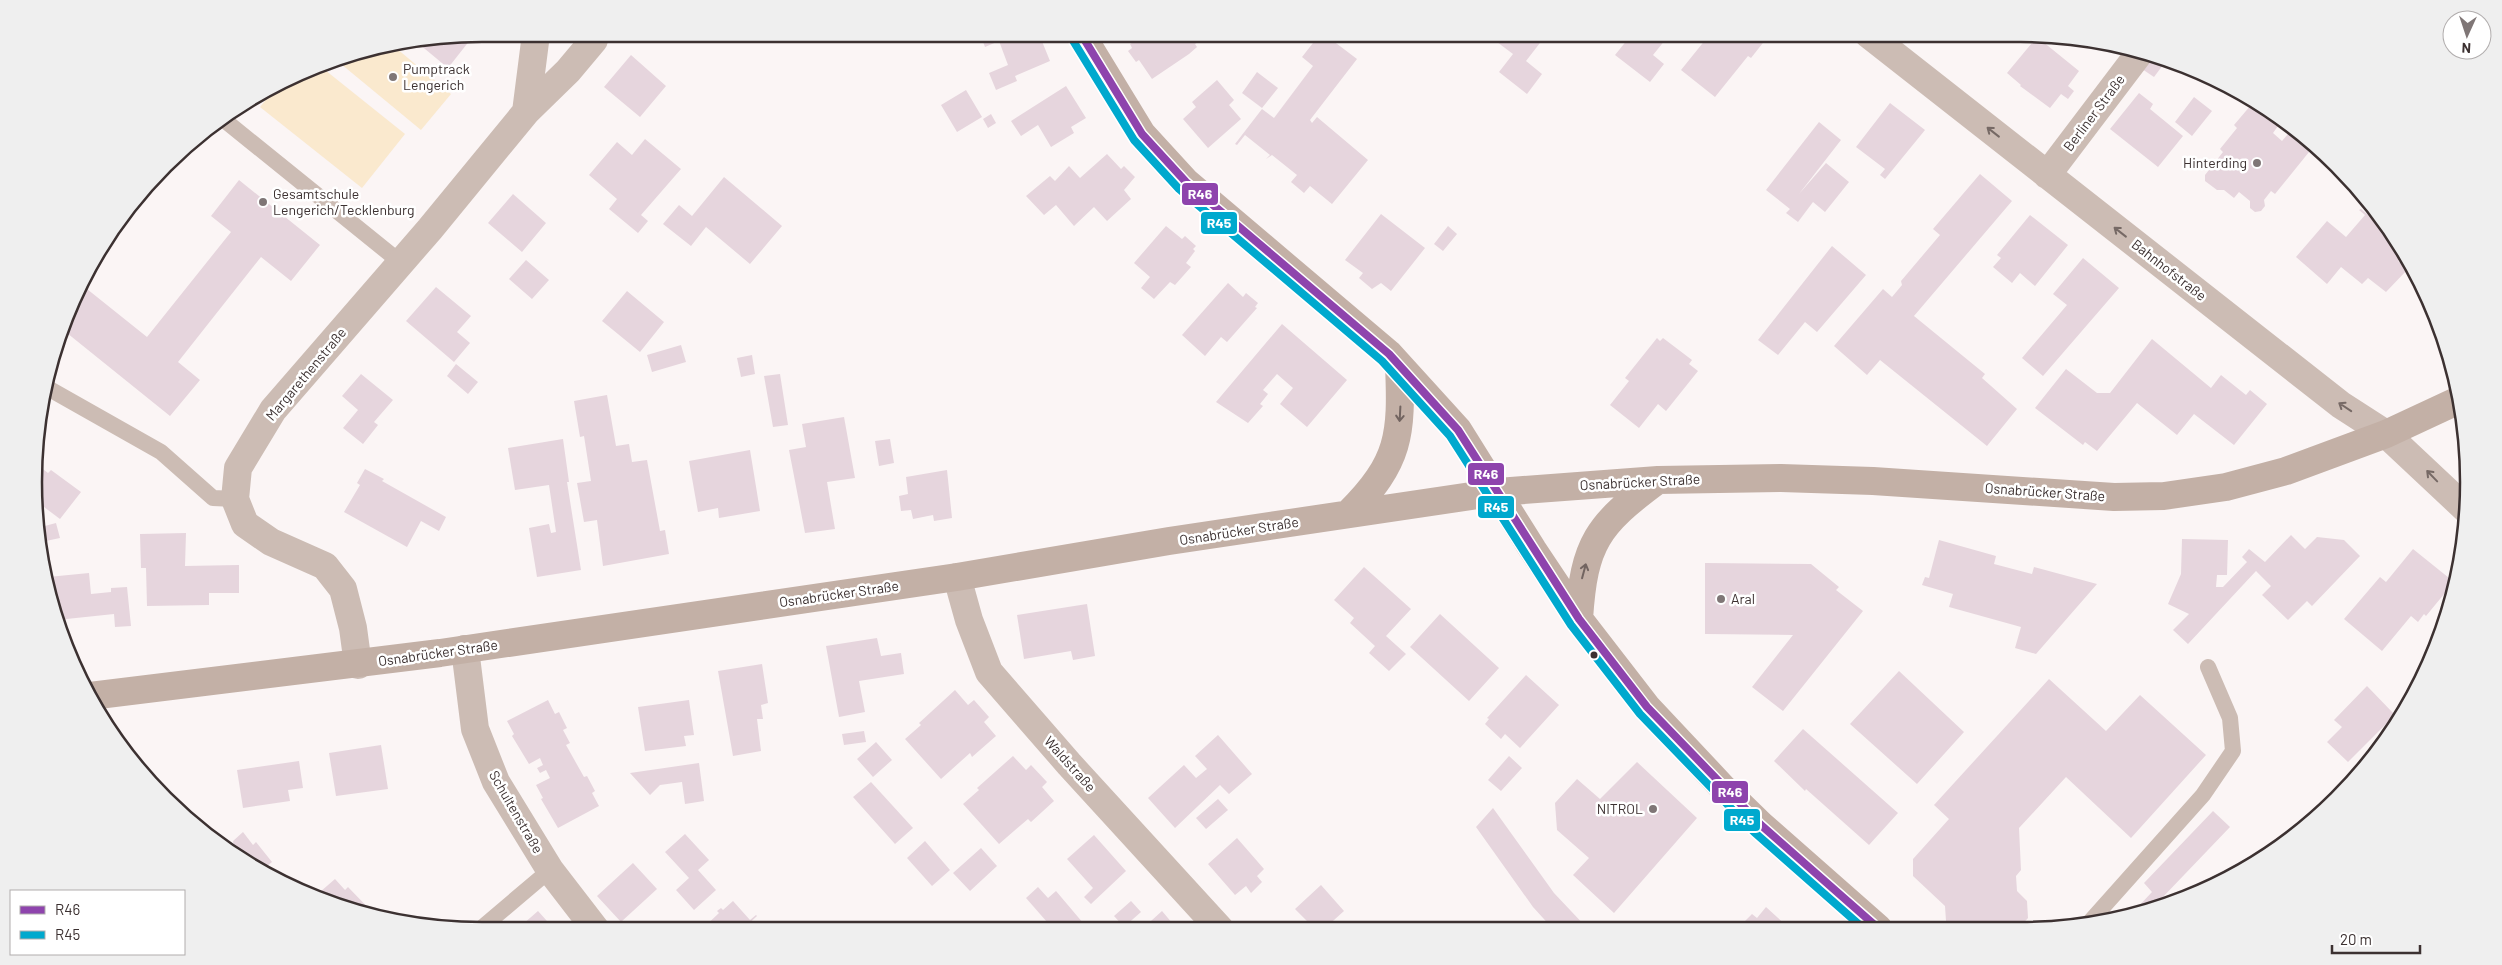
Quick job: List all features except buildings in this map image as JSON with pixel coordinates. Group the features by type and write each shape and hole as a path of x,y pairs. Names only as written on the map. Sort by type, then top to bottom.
{"main road":[{"path":"1086,42 1142,134 1186,182 1399,365 1458,430 1533,550 1579,619 1647,707 1712,776 1762,825 1871,922"},
{"path":"1349,513 1372,491 1396,444 1400,402 1399,365"},
{"name":"Osnabrücker Straße","path":"97,695 358,665 957,577 1349,513 1498,492 1658,480 1809,479 1891,482 2114,497 2164,496 2226,487 2286,471 2386,434 2452,403"},
{"path":"1579,619 1582,580 1589,552 1605,526 1622,507 1658,480"}],"street":[{"path":"526,112 535,42"},
{"name":"Margarethenstraße","path":"358,665 353,628 343,589 325,566 271,542 245,524 235,499 238,468 273,410 526,112 568,71 592,42"},
{"name":"Bahnhofstraße","path":"1878,42 2341,405 2386,434 2459,503"},
{"name":"Berliner Straße","path":"2047,175 2136,58"},
{"name":"Waldstraße","path":"957,577 969,620 989,672 1069,764 1213,922"},
{"name":"Schultenstraße","path":"465,649 475,729 496,782 550,870 590,922"}],"lane":[{"path":"229,124 400,262"},
{"path":"52,391 161,452 212,498 235,499"},
{"path":"2096,916 2203,795 2234,751 2230,718 2208,667"},
{"path":"489,922 550,870"}],"shaded area":[{"name":"Pumptrack Lengerich","path":"399,51 451,94 421,130 343,65"},
{"path":"327,71 405,134 362,188 260,107 267,99"}],"transit line":[{"name":"R45","path":"1074,42 1134,140 1179,189 1382,361 1450,436 1571,625 1640,714 1754,832 1856,922"},
{"name":"R46","path":"1086,42 1142,134 1186,182 1389,354 1458,430 1579,619 1647,707 1761,825 1871,922"}],"place":[{"name":"Pumptrack Lengerich","path":"393,77"},
{"name":"Hinterding","path":"2257,163"},
{"name":"Gesamtschule Lengerich/Tecklenburg","path":"263,202"},
{"name":"Aral","path":"1721,599"},
{"name":"NITROL","path":"1653,809"}]}
